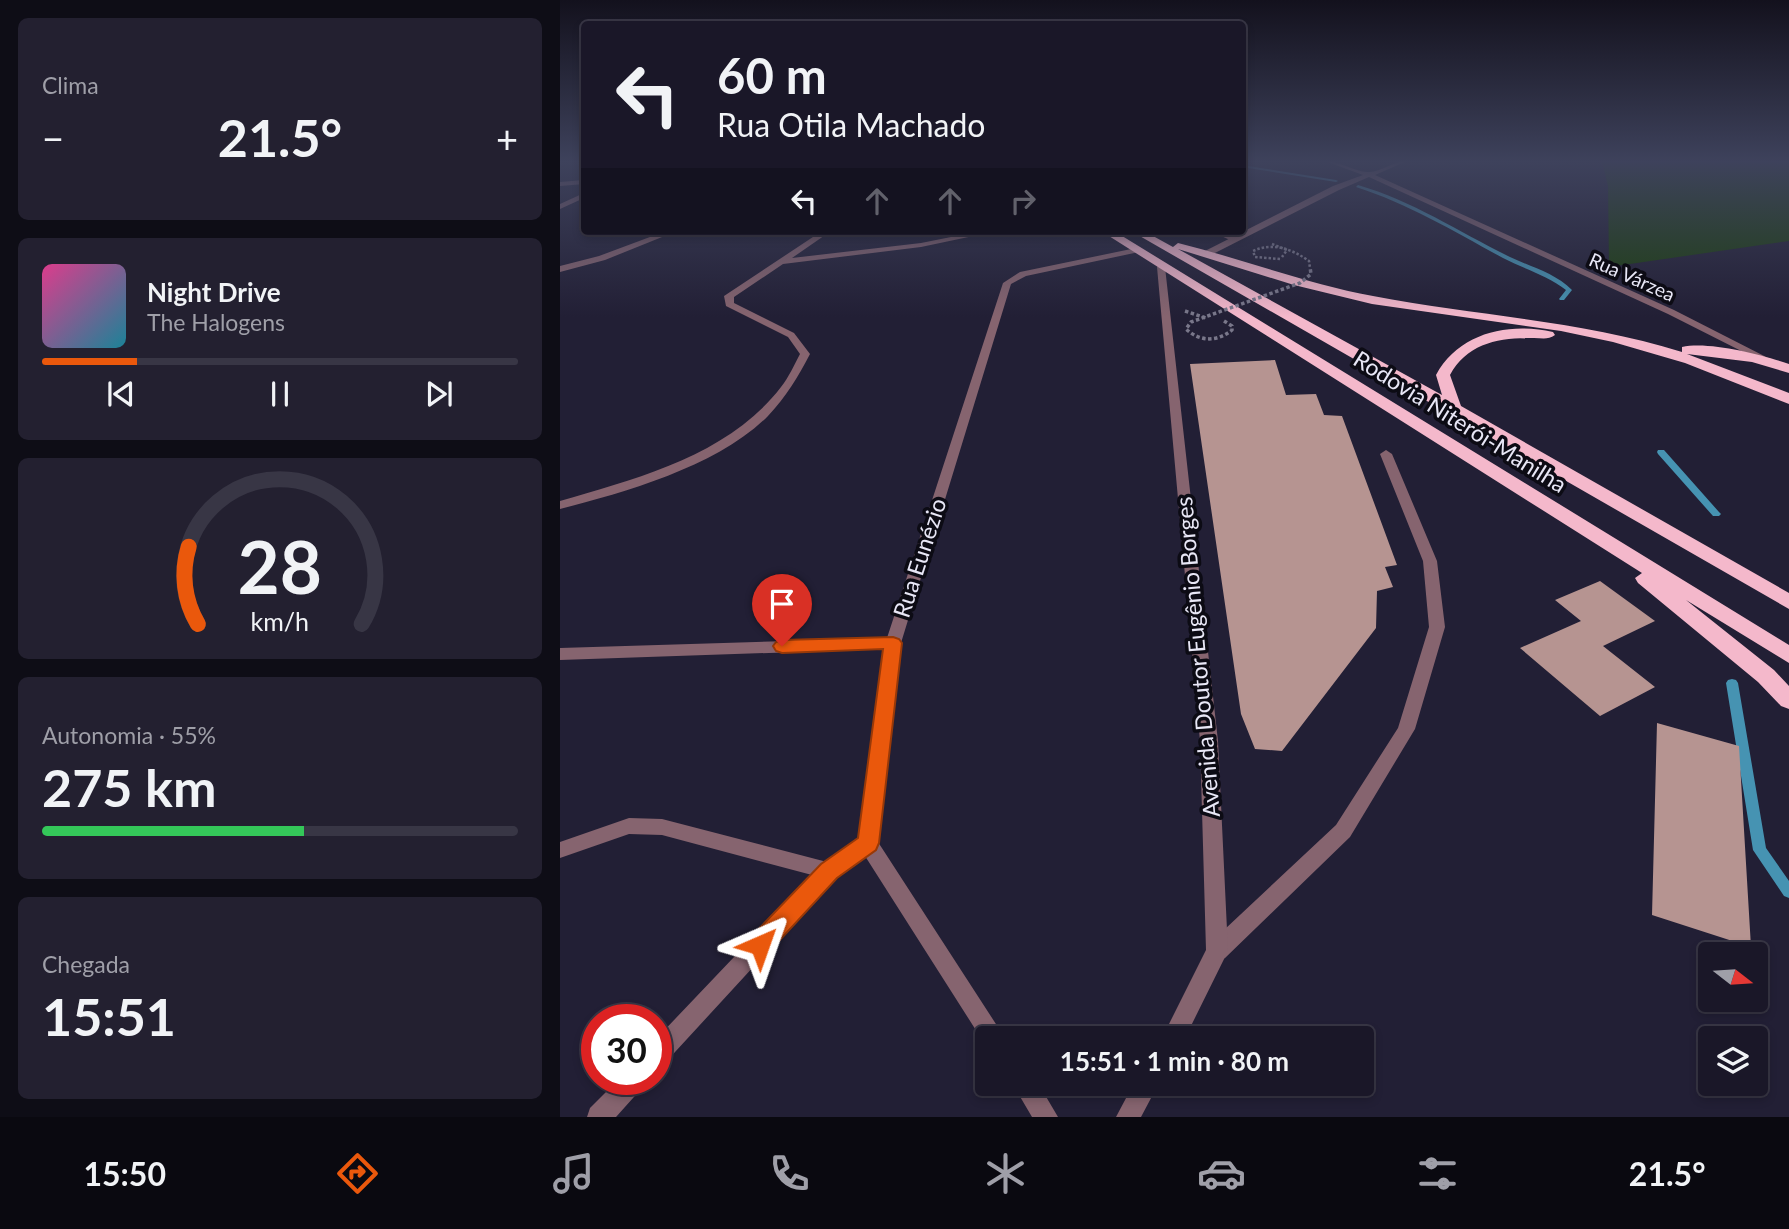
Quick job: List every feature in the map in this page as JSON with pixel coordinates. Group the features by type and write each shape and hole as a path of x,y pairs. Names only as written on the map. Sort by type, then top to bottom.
{"highway":[{"path":"1142,237 1316,289 1376,301 1588,332 1658,348 1740,377 1789,398"},
{"name":"Rodovia Niterói-Manilha","path":"1142,237 1161,267 1789,655"},
{"name":"Rodovia Niterói-Manilha","path":"1142,237 1454,408 1789,602"},
{"path":"1454,408 1443,375 1455,352 1490,338 1542,335 1600,344 1685,364 1722,378 1789,411"},
{"path":"1658,348 1731,354 1767,360 1789,369"},
{"path":"1582,527 1766,676 1789,700"}],"street":[{"path":"1246,232 1284,213"},
{"name":"Rua Várzea","path":"1454,213 1671,312 1767,360"},
{"path":"560,269 602,258 662,235"},
{"path":"560,505 636,482 700,457 749,428 796,378 805,354 791,335 729,304 729,296 776,262 820,235"},
{"path":"776,262 921,246 974,235"},
{"path":"1225,235 1233,238"},
{"path":"1206,254 1239,235"},
{"name":"Rua Eunézio","path":"868,843 893,643 1007,283 1023,274 1142,237"},
{"name":"Avenida Doutor Eugênio Borges","path":"1161,267 1209,741 1217,951 1179,1026"},
{"path":"1217,951 1343,831 1406,729 1437,627 1430,561 1386,454"},
{"path":"560,653 893,643"},
{"path":"560,850 629,826 662,827 829,871"},
{"path":"672,1039 829,871 868,843 986,1026"},
{"path":"599,1117 620,1095"},
{"path":"1032,1096 1046,1117"},
{"path":"1128,1117 1140,1096"}],"path":[{"path":"1166,301 1196,316 1224,321 1232,326 1232,330 1224,337 1204,338 1190,334 1186,329 1191,322 1300,283 1311,274 1309,261 1289,249 1264,246 1253,251 1255,257 1261,259 1280,259"}],"green space":[{"path":"1608,213 1789,213 1789,241 1609,267"}],"building":[{"path":"1275,360 1286,395 1316,394 1324,415 1342,416 1397,565 1385,567 1393,587 1377,591 1376,628 1282,751 1255,749 1241,714 1190,364"},
{"path":"1600,581 1655,621 1603,646 1655,687 1600,716 1520,648 1581,621 1555,600"},
{"path":"1657,723 1739,746 1751,942 1736,942 1652,915"}],"waterway":[{"path":"1424,213 1555,280 1569,290 1562,299"},
{"path":"1661,452 1716,514"},
{"path":"1732,683 1760,850 1789,892"}],"route":[{"path":"760,945 829,871 868,843 893,643 782,646"}]}
